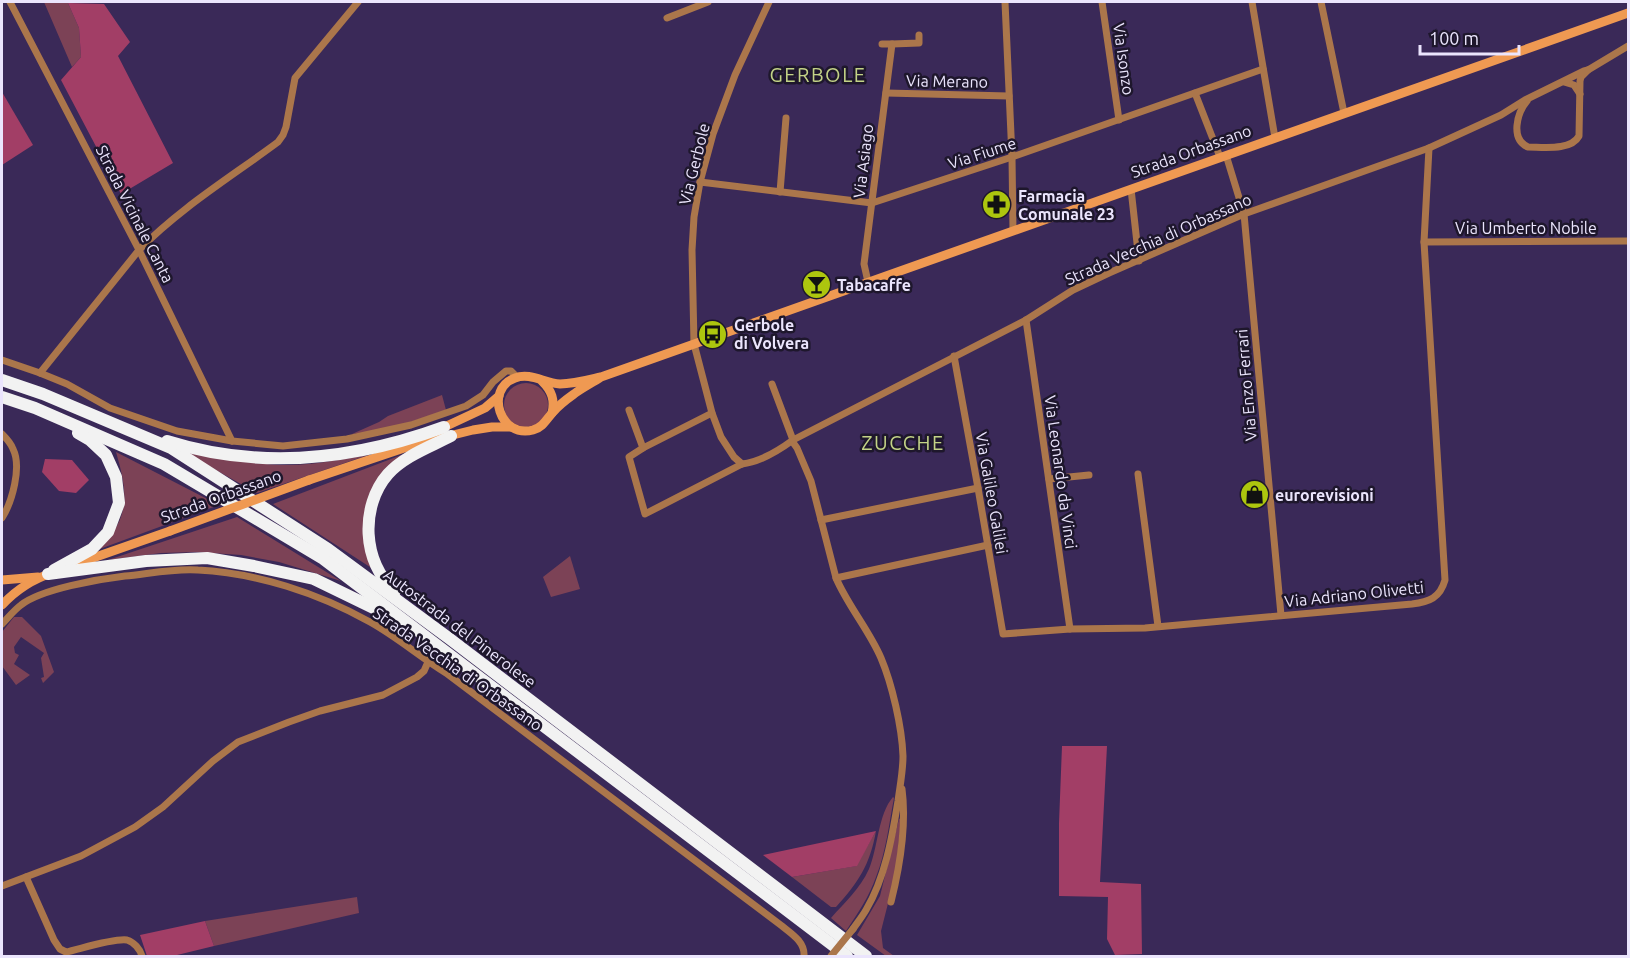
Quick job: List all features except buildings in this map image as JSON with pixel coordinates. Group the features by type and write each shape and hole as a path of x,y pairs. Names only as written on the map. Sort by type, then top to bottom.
{"highway":[{"name":"Autostrada del Pinerolese","path":"2,380 43,394 171,448 328,549 450,639 866,957"},
{"path":"43,394 148,435 209,451 254,458 314,458 358,452 448,432"},
{"name":"Autostrada del Pinerolese","path":"2,397 35,408 164,464 322,558 847,957"},
{"path":"35,408 90,440 105,456 116,477 119,503 108,532 92,549 44,575"},
{"path":"448,432 400,463 388,474 375,496 368,524 371,550 376,567 388,586 450,639"},
{"path":"44,575 146,561 207,558 254,566 314,579 380,611 448,655"}],"main road":[{"name":"Strada Orbassano","path":"2,605 21,588 44,575 448,432 484,408 499,396 506,384 517,377 534,377 542,381 567,384 601,377 1626,12"},
{"name":"Strada Orbassano","path":"448,432 492,427 535,430 542,426 552,413 575,393 601,377"},
{"path":"542,381 548,386 553,399 552,413"},
{"path":"499,396 500,414 511,427"},
{"name":"Strada Orbassano","path":"2,580 44,575"}],"street":[{"name":"Strada Vicinale Canta","path":"10,2 139,250 232,441"},
{"path":"40,373 139,250 155,234 278,142 286,127 295,78 358,2"},
{"path":"667,18 708,2"},
{"name":"Via Gerbole","path":"742,464 734,457 721,436 712,413 694,344 694,217 700,182 713,134 735,75 769,2"},
{"path":"1005,2 1013,231"},
{"name":"Via Isonzo","path":"1102,2 1119,120"},
{"path":"1252,2 1275,138"},
{"path":"1321,2 1344,113"},
{"path":"882,44 918,43 919,35"},
{"name":"Via Asiago","path":"868,282 864,264 892,44"},
{"name":"Strada Vecchia di Orbassano","path":"643,448 629,457 645,514 742,464 751,463 770,455 1026,320 1073,290 1244,214 1429,148 1501,115 1629,46"},
{"name":"Via Fiume","path":"700,182 872,203 1012,157 1263,69"},
{"path":"1529,99 1522,109 1518,122 1518,141 1525,147 1570,145 1579,136 1581,77 1588,70"},
{"path":"1564,82 1574,85 1580,94"},
{"name":"Via Merano","path":"886,93 1009,96"},
{"name":"Via Enzo Ferrari","path":"1195,93 1223,156 1244,214 1281,615"},
{"path":"1501,115 1513,116 1518,122"},
{"path":"780,192 786,118"},
{"name":"Via Adriano Olivetti","path":"1003,634 1158,626 1420,603 1433,599 1443,588 1445,571 1424,242 1429,148"},
{"path":"1131,189 1139,261"},
{"name":"Via Umberto Nobile","path":"1424,242 1629,241"},
{"name":"Via Leonardo da Vinci","path":"1026,320 1070,629"},
{"name":"Via Galileo Galilei","path":"954,356 1003,634"},
{"path":"2,360 67,384 110,408 177,431 232,441 283,446 347,439 411,425 466,406 483,395 506,371 511,371 517,377"},
{"path":"772,384 811,481 836,578 881,657 902,739 903,758 894,826 878,886 866,910 831,957"},
{"path":"629,410 643,448 712,413"},
{"path":"2,434 13,447 17,462 9,502 2,518"},
{"path":"1138,474 1158,626"},
{"path":"1049,478 1089,475"},
{"path":"821,520 978,488"},
{"path":"836,578 988,545"},
{"name":"Strada Vecchia di Orbassano","path":"2,624 22,604 49,591 111,578 195,569 249,576 326,601 370,622 446,673 782,926 799,941 805,952 804,957"},
{"path":"2,886 88,853 135,827 164,807 213,761 238,742 320,711 383,694 417,677 424,671 428,662"},
{"path":"891,903 901,859 904,811 900,782"},
{"path":"26,877 60,950 66,952 119,940 129,940 137,947 142,957"}],"shaded area":[{"path":"44,2 68,2 79,28 81,57 72,67"},
{"path":"68,3 104,4 130,42 118,56 173,163 121,194 61,80 81,57 79,28"},
{"path":"2,92 33,145 2,165"},
{"path":"526,383 541,390 548,405 541,420 526,427 511,420 504,405 511,390"},
{"path":"442,395 446,410 388,428 352,434 388,416"},
{"path":"116,452 219,505 97,550 119,523 124,503 123,483"},
{"path":"190,453 276,465 318,463 368,455 257,493 189,455"},
{"path":"404,454 371,496 373,569 273,504"},
{"path":"45,459 72,460 89,480 76,493 59,491 42,472"},
{"path":"237,517 341,581 279,562 241,555 196,552 161,553 108,560"},
{"path":"570,556 580,589 551,597 543,577"},
{"path":"14,617 22,617 41,636 54,672 43,683 41,658 44,653 21,637 14,647 15,653 19,655 14,664 30,675 16,685 2,666 2,632"},
{"path":"1062,746 1107,746 1100,882 1141,884 1142,954 1115,955 1107,939 1108,897 1059,896"},
{"path":"893,797 887,838 879,867 867,898 846,931 831,918 852,895 869,869 884,812"},
{"path":"901,818 896,872 881,931 883,948 894,956 886,956 857,935 880,896"},
{"path":"876,831 867,864 851,890 836,907 831,907 792,877 856,866"},
{"path":"876,831 857,866 792,877 763,855"},
{"path":"357,897 359,913 214,946 205,921"},
{"path":"205,921 214,946 173,956 147,956 140,935"}],"place":[{"name":"Farmacia Comunale 23","path":"997,205"},
{"name":"Tabacaffe","path":"816,285"},
{"name":"Gerbole di Volvera","path":"713,334"},
{"name":"eurorevisioni","path":"1254,495"}],"district":[{"name":"GERBOLE","path":"818,75"},
{"name":"ZUCCHE","path":"903,443"}]}
